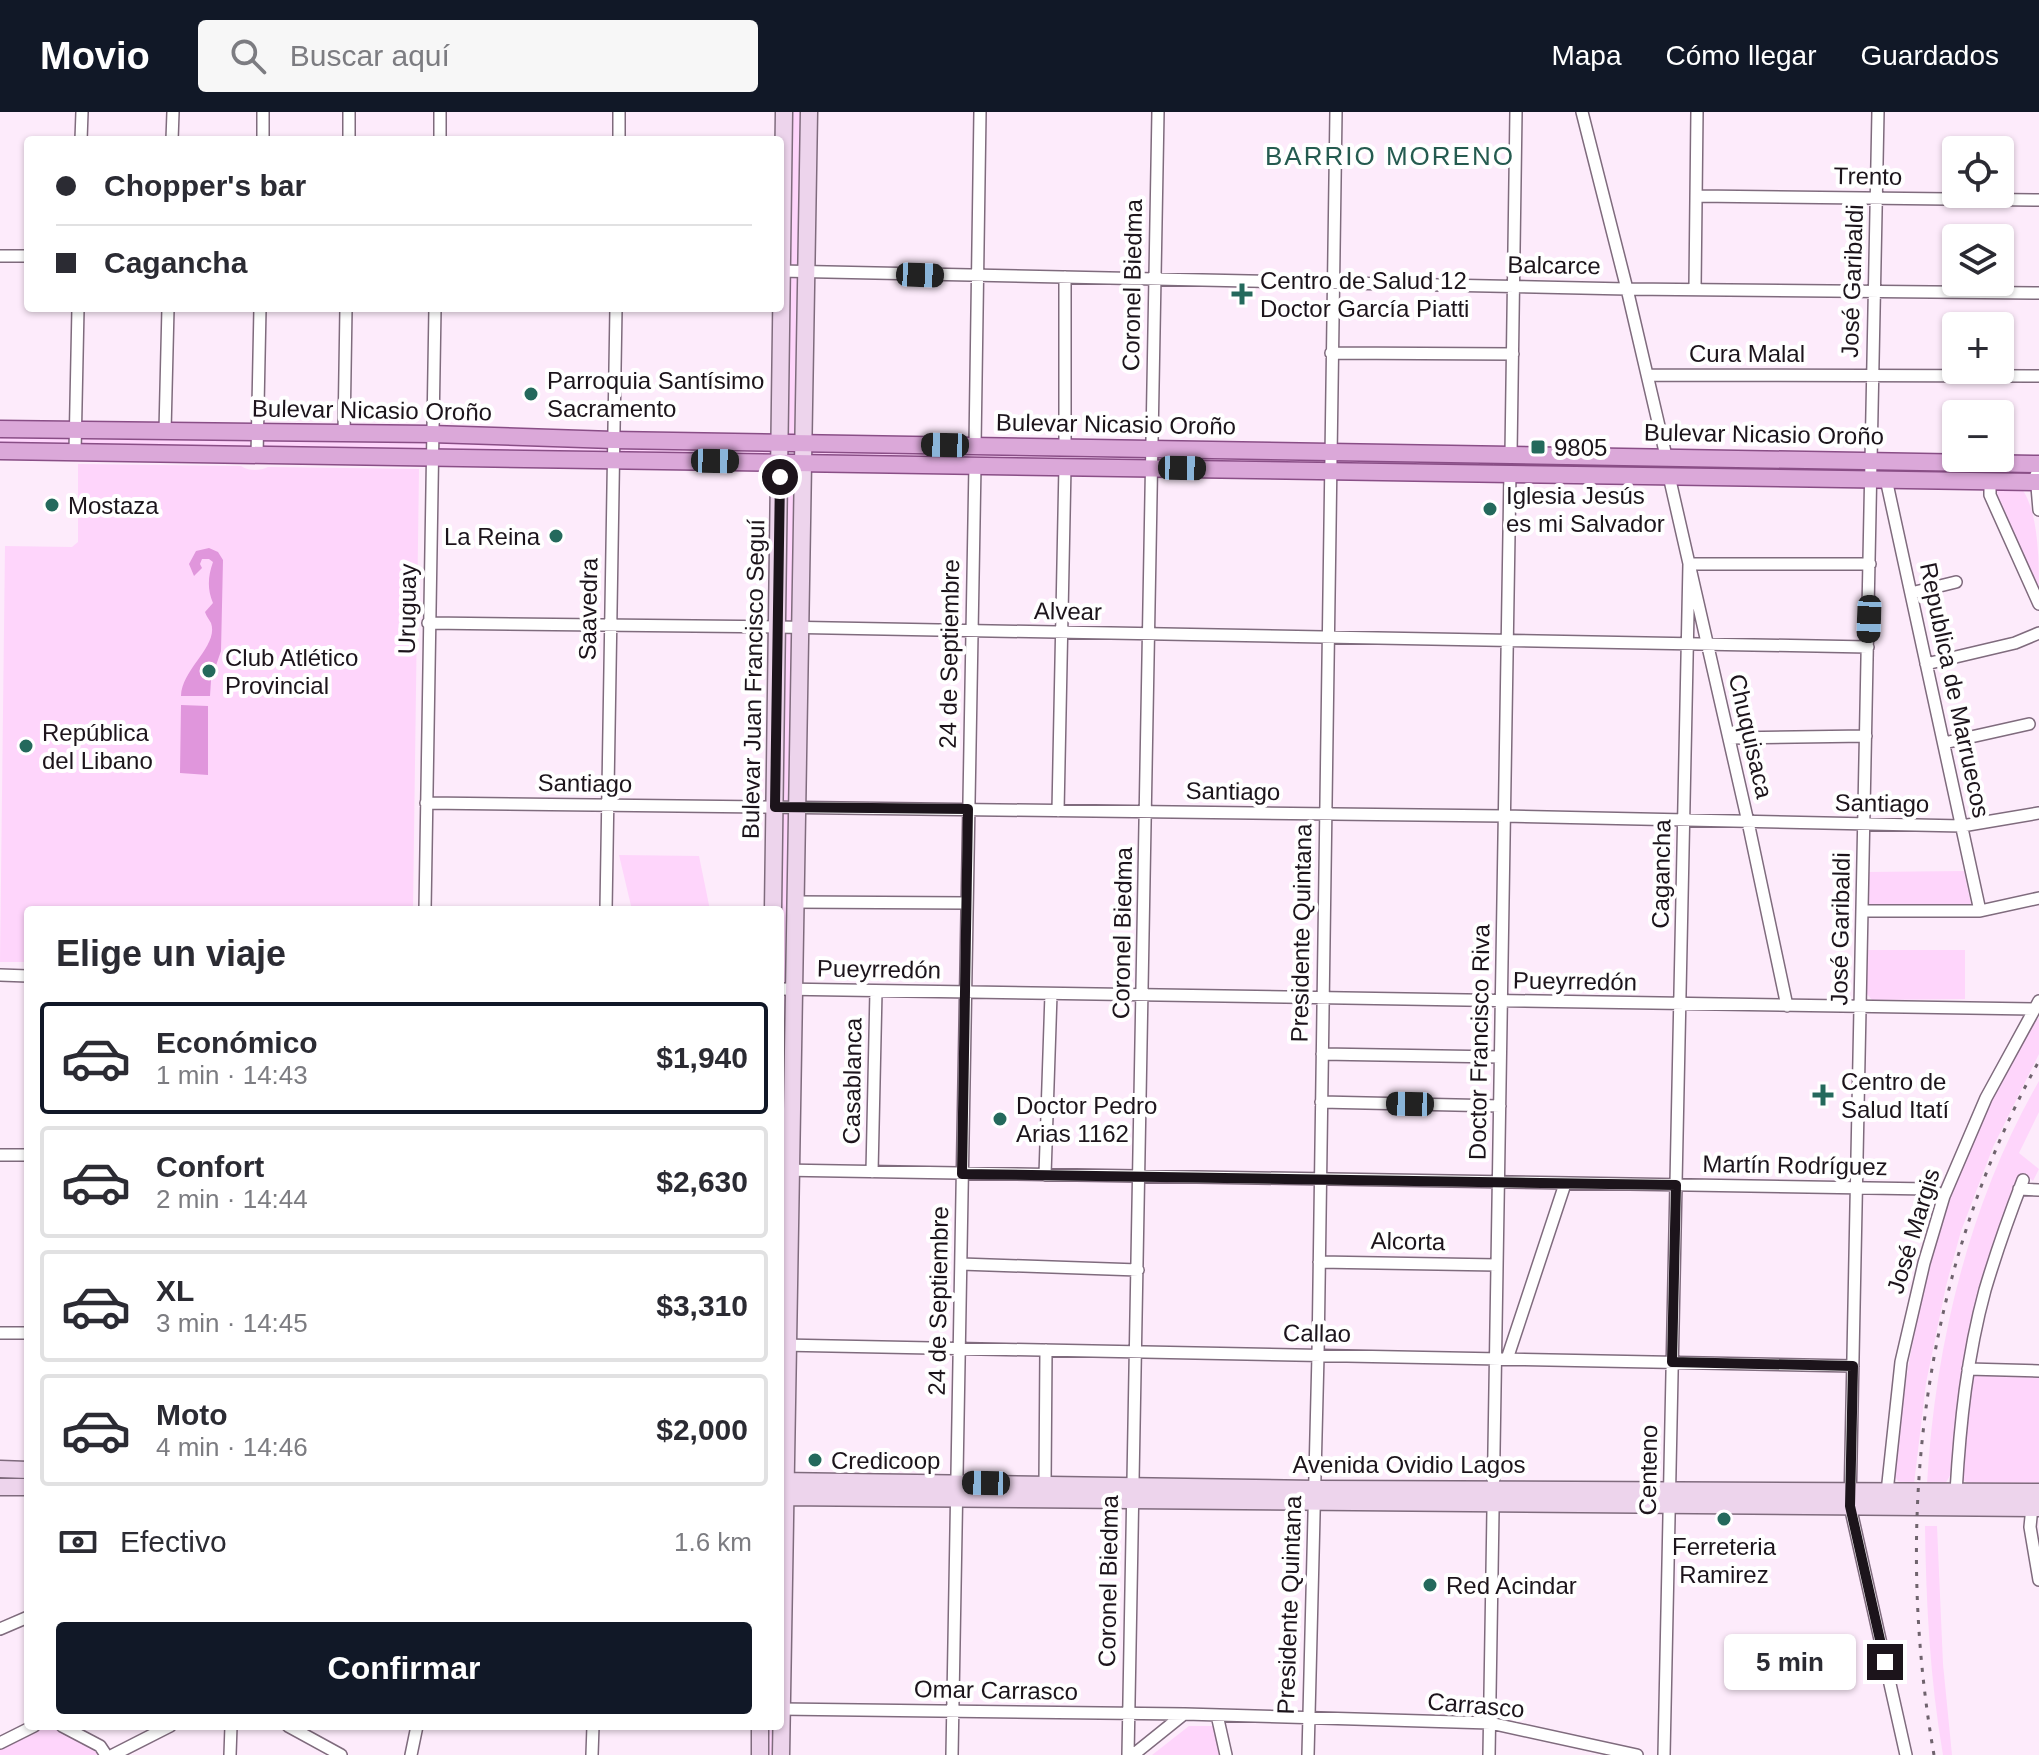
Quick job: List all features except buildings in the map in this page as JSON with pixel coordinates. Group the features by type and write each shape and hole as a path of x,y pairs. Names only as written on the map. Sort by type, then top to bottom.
{"main road":[{"name":"Bulevar Juan Francisco Seguí","path":"784,112 784,136"},
{"name":"Bulevar Juan Francisco Seguí","path":"784,1346 787,989 794,902 809,112"},
{"name":"Bulevar Juan Francisco Seguí","path":"773,906 781,312"},
{"name":"Bulevar Nicasio Oroño","path":"0,429 431,434 613,440 2038,464"},
{"name":"Bulevar Nicasio Oroño","path":"0,451 2037,482"},
{"path":"0,1469 24,1470"},
{"name":"Avenida Ovidio Lagos","path":"956,1491 1045,1484 1132,1493"},
{"path":"0,1487 24,1487"},
{"name":"Avenida Ovidio Lagos","path":"784,1489 2037,1502"},
{"name":"Avenida Ovidio Lagos","path":"1850,1499 1887,1492 1956,1492 2037,1502"},
{"path":"760,1730 760,1755"},
{"name":"Bulevar Juan Francisco Seguí","path":"781,1730 781,1755"}],"street":[{"path":"81,136 82,112"},
{"path":"172,136 173,112"},
{"path":"263,112 263,136"},
{"path":"349,112 349,136"},
{"path":"440,112 440,136"},
{"path":"619,112 619,136"},
{"path":"975,446 980,112"},
{"name":"Coronel Biedma","path":"1130,1755 1127,1713 1140,1177 1158,112"},
{"name":"Presidente Quintana","path":"1308,1755 1318,1355 1336,112"},
{"path":"1511,454 1516,112"},
{"path":"1582,112 1666,456"},
{"path":"1695,288 1697,112"},
{"name":"José Garibaldi","path":"1850,1499 1870,564 1878,479 1870,460 1878,112"},
{"name":"Trento","path":"1697,196 2039,200"},
{"path":"0,256 24,256"},
{"name":"Balcarce","path":"784,271 1627,289 2039,293"},
{"path":"1065,277 1065,447"},
{"path":"75,452 78,312"},
{"path":"165,431 168,312"},
{"path":"257,455 260,312"},
{"path":"344,433 346,312"},
{"name":"Uruguay","path":"425,906 430,457 435,312"},
{"name":"Saavedra","path":"606,906 616,312"},
{"path":"1331,353 1513,354"},
{"name":"Cura Malal","path":"1648,375 2039,376"},
{"path":"2038,464 2039,510"},
{"name":"24 de Septiembre","path":"952,1755 975,465"},
{"path":"1058,811 1065,466"},
{"name":"Doctor Francisco Riva","path":"1489,1755 1493,1496 1501,1358 1497,1265 1510,473"},
{"name":"Chuquisaca","path":"1669,476 1787,1006"},
{"name":"Republica de Marruecos","path":"1878,479 1911,593 1980,911"},
{"path":"1990,481 1990,495 2039,604"},
{"path":"1689,564 1870,564"},
{"name":"Cagancha","path":"1676,1185 1689,564"},
{"path":"1911,593 1956,582"},
{"name":"Alvear","path":"428,623 1868,647"},
{"path":"1926,664 2015,643 2039,633"},
{"path":"1944,743 2029,724"},
{"path":"1729,738 1866,736"},
{"name":"Santiago","path":"426,803 1504,816 1962,826 2039,813"},
{"path":"1863,911 1980,911 2039,898"},
{"path":"794,902 967,903"},
{"path":"0,975 24,976"},
{"name":"Pueyrredón","path":"787,989 1861,1008 2036,1005"},
{"name":"Casablanca","path":"872,1172 876,991"},
{"path":"1045,1175 1051,994"},
{"name":"José Margis","path":"1887,1492 1901,1362 1924,1263 1944,1196 1986,1098 2036,1005"},
{"path":"1322,1054 1500,1057"},
{"path":"1321,1102 1500,1106"},
{"path":"0,1155 24,1155"},
{"name":"Martín Rodríguez","path":"785,1170 1929,1189 1944,1196"},
{"path":"1501,1358 1565,1184"},
{"path":"1956,1492 1968,1369 1984,1293 2021,1184 2039,1190"},
{"name":"Centeno","path":"1664,1755 1676,1185"},
{"name":"Alcorta","path":"1319,1262 1497,1265"},
{"path":"961,1264 1138,1270"},
{"path":"0,1333 24,1333"},
{"name":"Callao","path":"784,1346 1853,1366"},
{"path":"1045,1484 1046,1350"},
{"path":"1968,1369 2039,1371"},
{"path":"1850,1499 1906,1755"},
{"path":"2037,1502 2030,1527 2039,1580"},
{"path":"0,1629 24,1619"},
{"name":"Omar Carrasco","path":"784,1709 1308,1718"},
{"path":"1130,1755 1185,1714"},
{"path":"1217,1715 1226,1755"},
{"name":"Carrasco","path":"1308,1718 1490,1723 1637,1755"},
{"path":"0,1743 26,1730"},
{"path":"70,1730 100,1746 106,1755"},
{"path":"113,1755 162,1730"},
{"path":"230,1755 231,1730"},
{"path":"295,1730 341,1755"},
{"path":"411,1755 416,1730"},
{"path":"592,1755 593,1730"}],"shaded area":[{"path":"784,112 809,112 802,442 1942,462 1942,472 2014,472 2014,464 2039,464 2039,482 802,462 784,1570 780,462 801,462 802,443 780,442 782,312 784,312"},
{"path":"0,429 780,442 780,462 0,451"},
{"name":"Club Atlético Provincial","path":"78,464 241,466 254,470 268,467 419,469 413,906 24,906 24,962 0,962 5,546 72,547 78,542"},
{"path":"1996,488 2022,489 2028,499 2037,538 2039,594 1995,500"},
{"path":"209,548 218,552 223,560 221,651 211,680 210,696 181,696 187,676 212,632 205,612 213,603 209,582 213,562 202,559 202,568 194,576 189,564 196,551"},
{"path":"181,705 208,706 208,775 180,773"},
{"path":"619,855 699,856 709,906 631,906"},
{"path":"1964,871 1971,904 1869,904 1868,872"},
{"path":"1867,950 1965,950 1965,999 1872,1000 1867,994"},
{"path":"2039,1018 2039,1054 1993,1147 1961,1231 1926,1383 1914,1484 1902,1483 1894,1474 1908,1370 1917,1319 1943,1219 1981,1122 2019,1044"},
{"path":"2039,1081 2039,1112 2019,1153 2039,1169 2033,1181 2024,1174 2019,1177 1982,1286 1965,1360 1951,1474 1945,1484 1927,1484 1938,1380 1960,1276 1993,1176"},
{"path":"1976,1374 2039,1374 2039,1485 1970,1484 1963,1480 1961,1474 1970,1382"},
{"path":"1925,1526 1937,1526 1943,1664 1952,1755 1943,1755 1935,1698"},
{"path":"1189,1726 1213,1726 1219,1755 1152,1755"},
{"path":"26,1730 68,1730 106,1755 0,1755 0,1743"},
{"path":"760,1730 781,1730 781,1755 760,1755"}],"railway":[{"path":"1934,1755 1922,1666 1917,1577 1918,1488 1927,1399 1944,1311 1967,1225 1999,1142 2039,1061"}],"place":[{"name":"Centro de Salud 12 Doctor García Piatti","path":"1242,294"},
{"name":"Parroquia Santísimo Sacramento","path":"531,394"},
{"name":"9805","path":"1538,447"},
{"name":"Mostaza","path":"52,505"},
{"name":"Iglesia Jesús es mi Salvador","path":"1490,509"},
{"name":"La Reina","path":"556,536"},
{"name":"Club Atlético Provincial","path":"209,671"},
{"name":"República del Libano","path":"26,746"},
{"name":"Centro de Salud Itatí","path":"1823,1095"},
{"name":"Doctor Pedro Arias 1162","path":"1000,1119"},
{"name":"Credicoop","path":"815,1460"},
{"name":"Ferreteria Ramirez","path":"1724,1519"},
{"name":"Red Acindar","path":"1430,1585"}],"district":[{"name":"BARRIO MORENO","path":"1390,156"}],"route":[{"path":"780,477 775,807 968,809 962,1174 1676,1185 1672,1362 1853,1366 1850,1506 1885,1662"}]}
